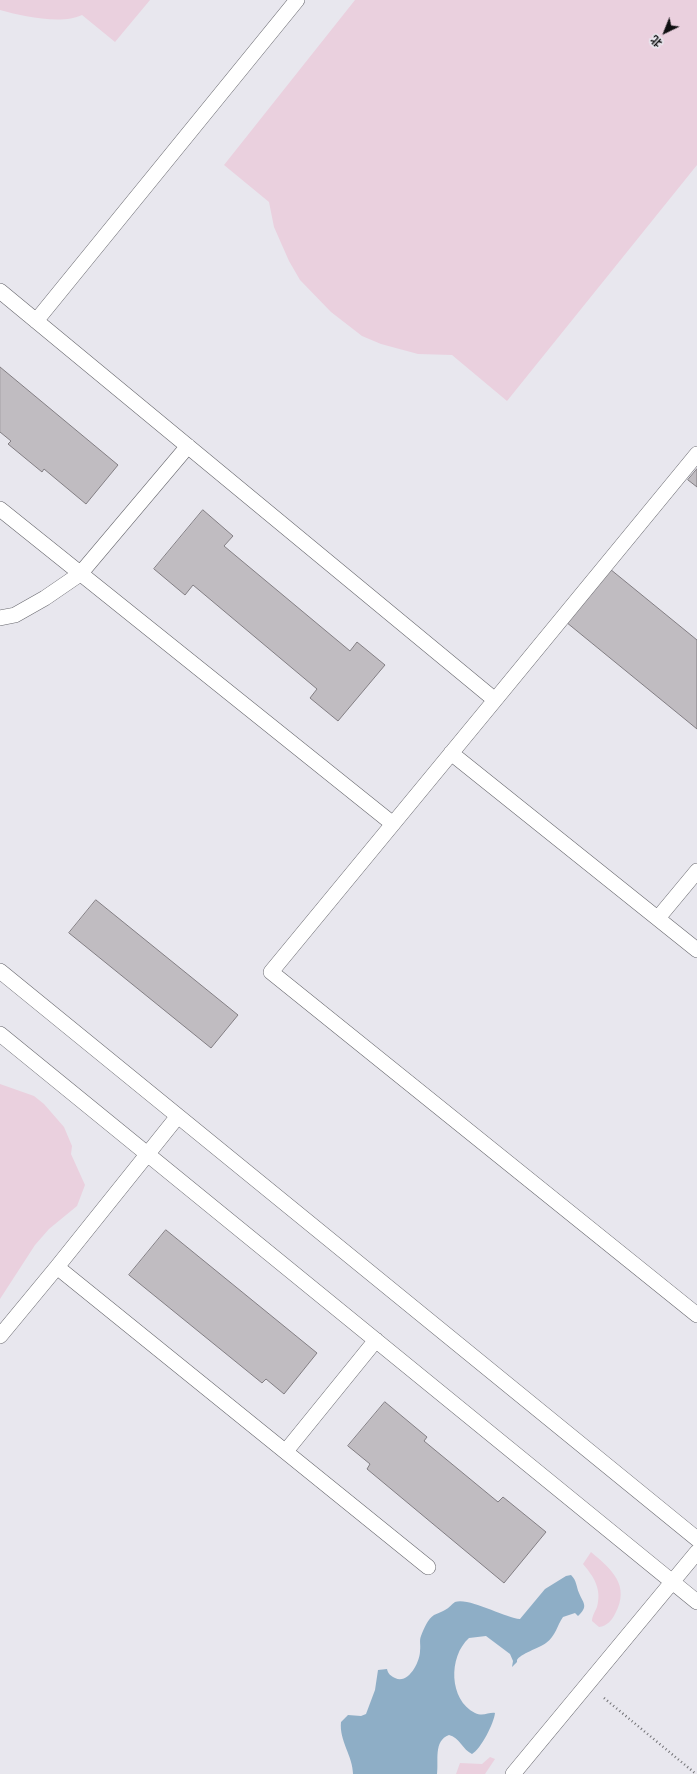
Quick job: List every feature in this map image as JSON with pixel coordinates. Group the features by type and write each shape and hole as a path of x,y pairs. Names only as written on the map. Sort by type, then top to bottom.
{"lane":[{"path":"36,321 297,0"},
{"path":"0,291 495,700"},
{"path":"0,618 15,614 45,598 80,574 188,446"},
{"path":"697,454 271,972 697,1315"},
{"path":"0,509 393,824"},
{"path":"451,753 697,950"},
{"path":"658,918 697,871"},
{"path":"0,971 697,1539"},
{"path":"0,1034 697,1602"},
{"path":"0,1336 58,1268 178,1116"},
{"path":"58,1268 428,1567"},
{"path":"286,1451 376,1340"},
{"path":"513,1774 697,1552"}],"path":[{"path":"602,1696 696,1774"}],"shaded area":[{"path":"0,0 150,0 115,42 82,15 74,18 53,19 19,15 0,10"},
{"path":"355,0 697,0 697,165 507,401 452,355 418,354 381,344 362,336 331,312 300,280 289,261 274,227 269,202 224,165"},
{"path":"0,1084 34,1096 44,1104 64,1127 72,1146 71,1154 85,1185 77,1206 49,1229 35,1245 0,1299"},
{"path":"591,1552 612,1571 620,1586 621,1594 615,1614 607,1624 599,1627 592,1621 597,1607 598,1589 591,1574 583,1564"},
{"path":"490,1757 495,1759 485,1774 456,1774 460,1763 482,1764"}],"water":[{"path":"571,1575 584,1604 583,1610 578,1616 575,1613 563,1617 549,1640 543,1645 519,1658 512,1667 513,1661 510,1654 486,1636 469,1638 462,1646 457,1656 454,1678 456,1689 460,1698 466,1707 475,1713 481,1715 495,1713 486,1735 476,1751 472,1754 466,1750 456,1738 449,1735 444,1738 439,1747 437,1774 353,1774 351,1761 342,1736 341,1722 348,1715 361,1716 366,1714 375,1690 378,1670 387,1669 391,1676 400,1679 409,1675 418,1661 420,1640 426,1624 434,1615 443,1611 455,1602 461,1601 469,1602 513,1618 520,1619 545,1589 566,1576"}],"building":[{"path":"0,367 118,465 86,504 44,469 42,472 8,444 11,441 0,432"},
{"path":"697,469 697,487 688,480"},
{"path":"203,510 233,536 224,546 350,651 357,642 385,665 338,721 310,698 317,689 193,585 185,595 154,569"},
{"path":"610,569 697,640 697,729 566,622"},
{"path":"96,900 238,1015 211,1048 69,933"},
{"path":"166,1230 317,1353 284,1394 266,1379 262,1383 129,1275"},
{"path":"385,1402 427,1437 424,1441 498,1502 503,1497 546,1532 504,1583 367,1469 370,1464 348,1446"}]}
